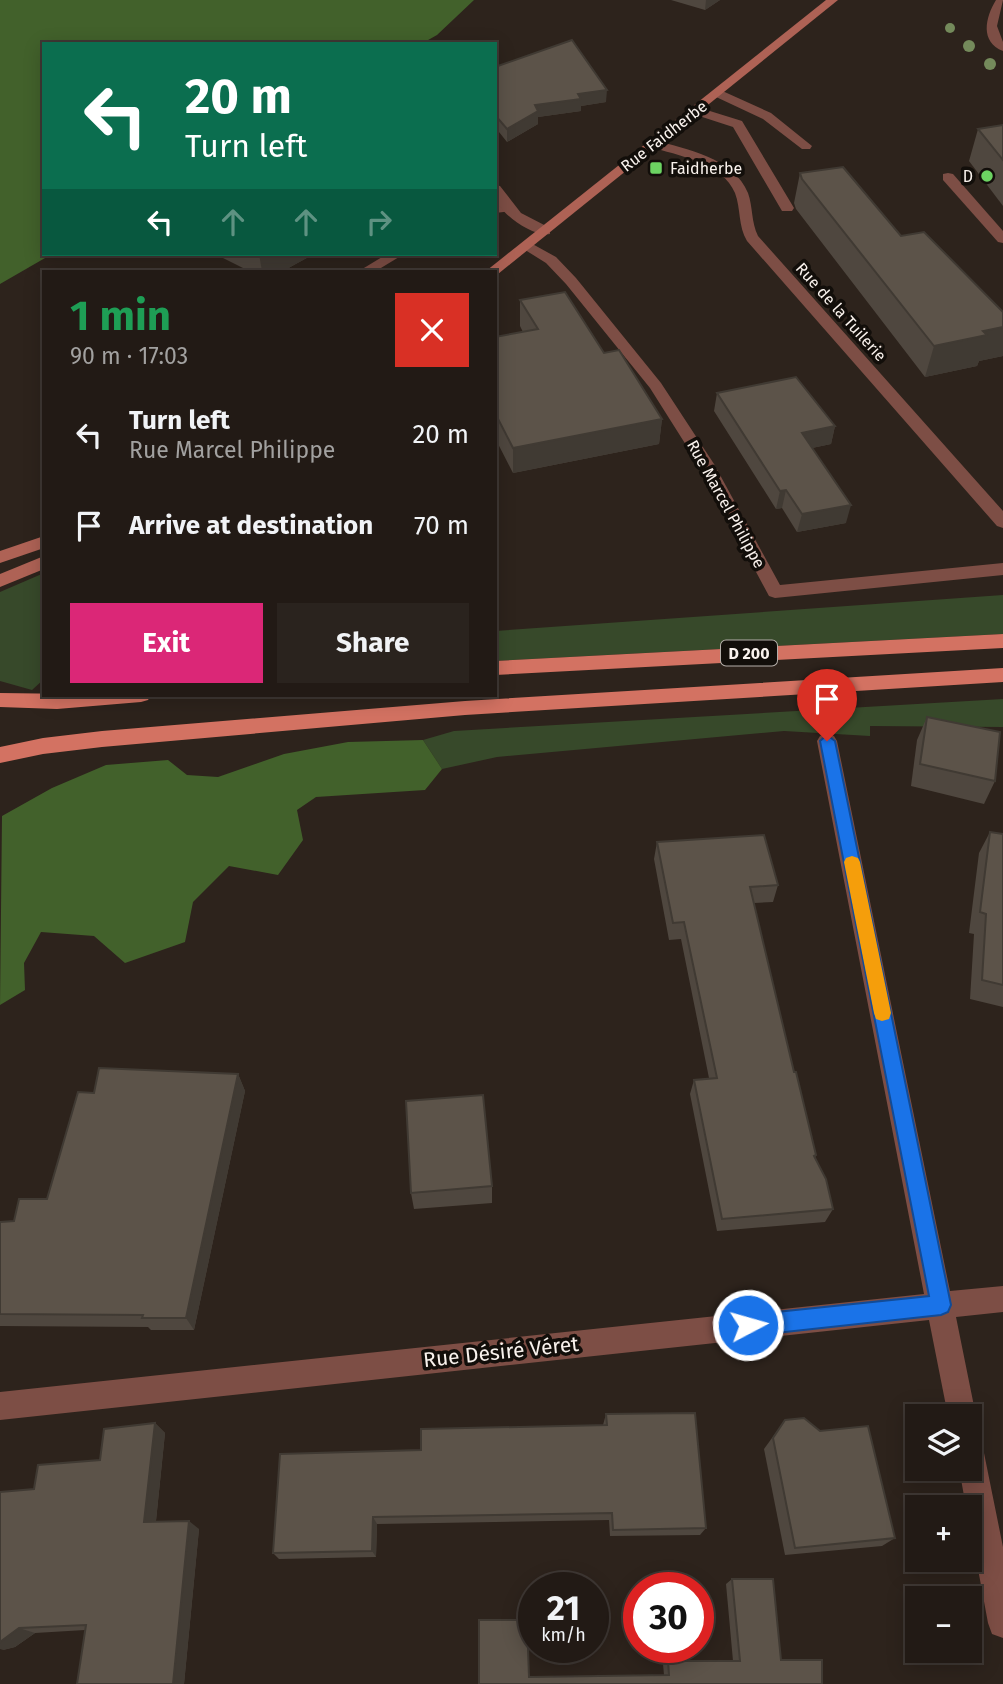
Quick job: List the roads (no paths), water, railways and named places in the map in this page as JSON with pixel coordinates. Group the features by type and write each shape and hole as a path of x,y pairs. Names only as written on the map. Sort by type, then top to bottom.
{"main road":[{"name":"Rue Faidherbe","path":"495,270 833,0"},
{"path":"0,557 42,543"},
{"path":"0,582 42,563"},
{"name":"D 200","path":"497,668 1003,641"},
{"name":"D 200","path":"0,755 91,740 465,708 1003,675"},
{"path":"0,700 43,702 113,697"}],"street":[{"path":"1001,0 995,10 991,29 992,36 1003,48"},
{"path":"718,93 767,116 806,146"},
{"path":"697,111 737,124 787,208"},
{"name":"Rue de la Tuilerie","path":"654,144 713,165 732,180 741,194 744,222 752,238 1003,522"},
{"path":"948,177 1003,239"},
{"path":"501,208 545,231"},
{"name":"Rue Marcel Philippe","path":"527,245 551,260 571,281 656,386 706,464 775,592 1003,569"},
{"path":"368,270 393,256"},
{"path":"827,741 960,1404"},
{"name":"Rue Désiré Véret","path":"0,1406 1003,1299"},
{"path":"975,1481 1003,1623"}],"place":[{"name":"Faidherbe","path":"656,168"},
{"name":"D","path":"987,176"}]}
